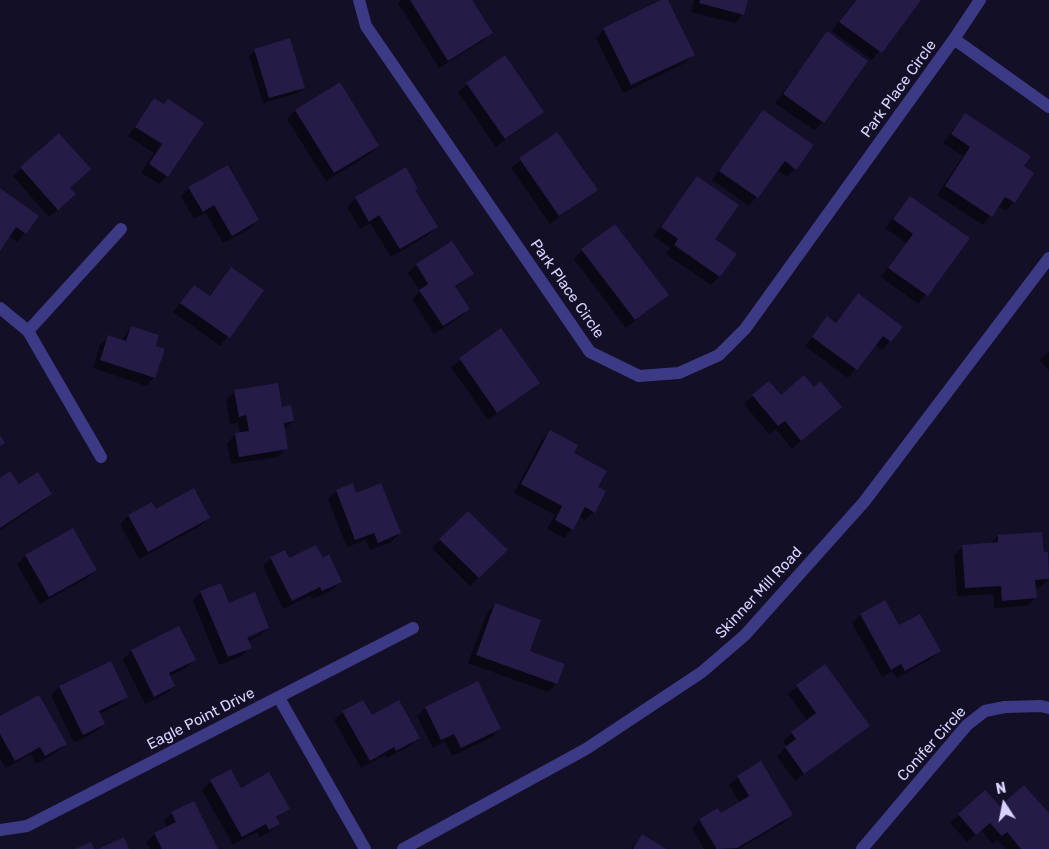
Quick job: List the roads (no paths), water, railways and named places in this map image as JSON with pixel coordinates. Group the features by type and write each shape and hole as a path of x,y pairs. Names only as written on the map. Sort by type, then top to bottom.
{"street":[{"name":"Park Place Circle","path":"359,0 366,26 590,352 639,376 679,373 719,355 745,330 980,0"},
{"name":"Park Place Circle","path":"954,39 1049,107"},
{"path":"28,331 121,229"},
{"name":"Skinner Mill Road","path":"403,849 586,749 702,672 745,635 864,502 1049,258"},
{"path":"0,308 28,331 101,457"},
{"name":"Eagle Point Drive","path":"0,830 27,826 414,628"},
{"path":"279,698 365,849"},
{"name":"Conifer Circle","path":"862,849 967,725 984,712 1005,708 1041,706 1049,708"}]}
